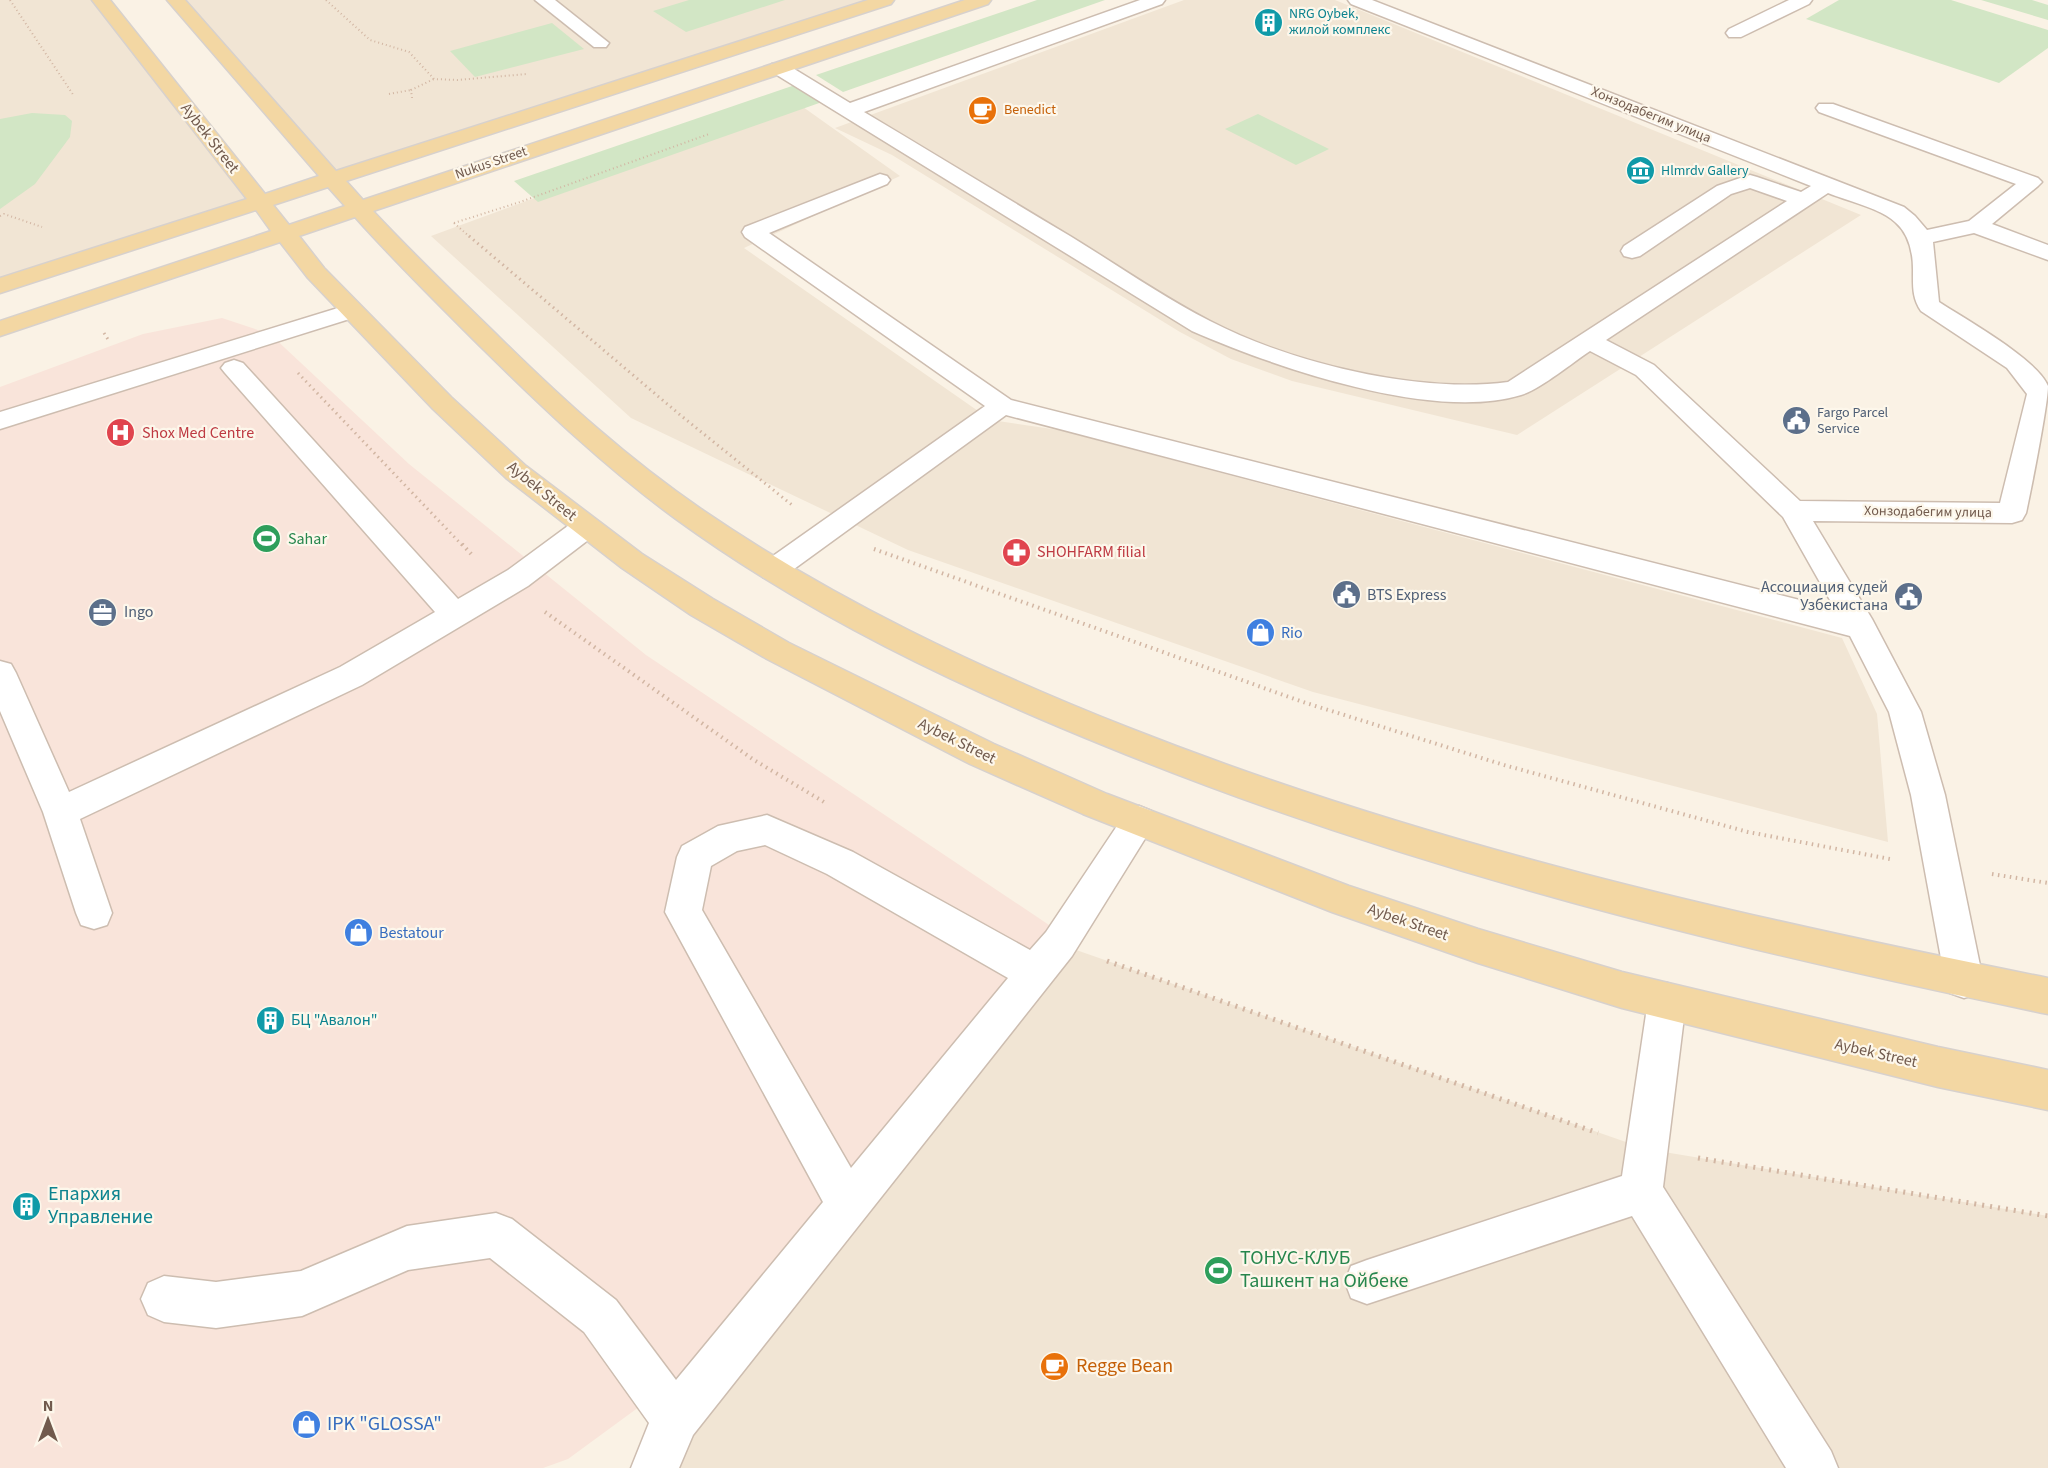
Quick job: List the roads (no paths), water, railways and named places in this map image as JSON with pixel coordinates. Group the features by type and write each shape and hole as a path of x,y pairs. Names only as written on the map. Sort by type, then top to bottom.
{"main road":[{"name":"Aybek Street","path":"101,0 316,273 442,403 516,472 586,527 672,587 778,651 982,754 1138,821 1335,897 1456,939 1667,1001 1938,1067 2048,1090"},
{"path":"176,0 422,276 587,436 694,518 773,570 924,653 1127,743 1364,828 1618,902 1964,980 2048,996"},
{"name":"Nukus Street","path":"0,285 885,0"},
{"name":"Nukus Street","path":"0,329 982,0"}],"street":[{"path":"544,0 600,43"},
{"path":"850,110 1156,0"},
{"name":"Хонзодабегим улица","path":"1357,0 1896,212 1912,223 1922,238 1925,298 1929,306 2016,363 2044,394 2012,513 1793,511"},
{"path":"1735,33 1803,0"},
{"path":"779,68 1201,326 1240,344 1355,378 1439,393 1494,394 1515,389 1826,185"},
{"path":"1826,108 2031,183 1976,226 1922,238"},
{"path":"880,180 753,232 1002,406 1861,627"},
{"path":"1632,251 1724,190 1750,181 1803,200"},
{"path":"1976,226 2048,253"},
{"path":"0,421 351,311"},
{"path":"1590,341 1645,370 1793,511 1861,627 1905,712 1928,795 1964,980"},
{"path":"234,368 454,614"},
{"path":"773,570 1002,406"},
{"path":"60,812 351,676 518,578 586,527"},
{"path":"0,673 60,812 94,913"},
{"path":"655,1468 675,1419 1047,959 1138,821"},
{"path":"848,1205 683,912 695,857 730,837 767,830 1047,959"},
{"path":"1667,1001 1644,1170 1814,1468"},
{"path":"1367,1282 1644,1170"},
{"path":"164,1299 216,1305 303,1293 407,1248 496,1235 600,1316 675,1419"}],"place":[{"name":"NRG Oybek, жилой комплекс","path":"1268,22"},
{"name":"Benedict","path":"983,110"},
{"name":"Hlmrdv Gallery","path":"1640,171"},
{"name":"Fargo Parcel Service","path":"1796,421"},
{"name":"Shox Med Centre","path":"121,433"},
{"name":"Sahar","path":"267,539"},
{"name":"SHOHFARM filial","path":"1016,552"},
{"name":"BTS Express","path":"1346,595"},
{"name":"Ассоциация судей Узбекистана","path":"1909,596"},
{"name":"Ingo","path":"103,612"},
{"name":"Rio","path":"1260,633"},
{"name":"Bestatour","path":"358,933"},
{"name":"БЦ \"Авалон\"","path":"270,1020"},
{"name":"Епархия Управление","path":"27,1206"},
{"name":"ТОНУС-КЛУБ Ташкент на Ойбеке","path":"1219,1270"},
{"name":"Regge Bean","path":"1055,1366"},
{"name":"IPK \"GLOSSA\"","path":"306,1424"}]}
